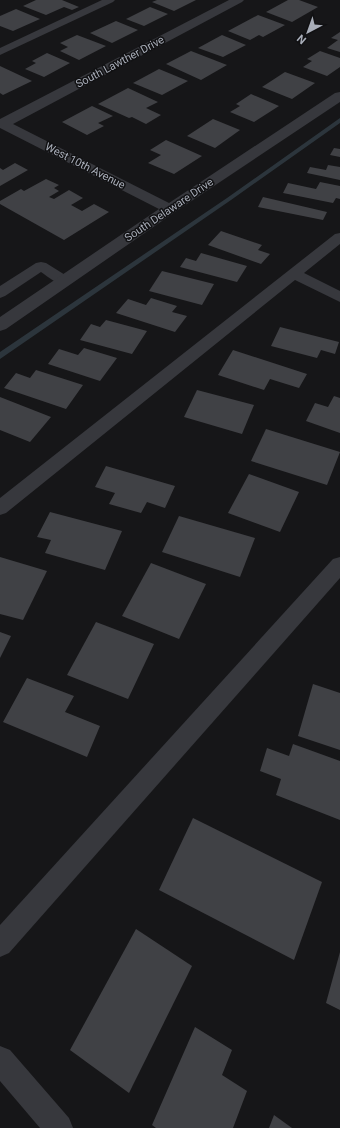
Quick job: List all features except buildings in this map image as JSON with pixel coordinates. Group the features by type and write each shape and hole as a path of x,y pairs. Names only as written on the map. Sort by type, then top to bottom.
{"street":[{"name":"South Lawther Drive","path":"1,124 238,0"},
{"name":"South Delaware Drive","path":"0,325 170,209 340,96"},
{"name":"West 10th Avenue","path":"1,124 170,209"}],"lane":[{"path":"0,52 110,0"},
{"path":"0,508 340,237"},
{"path":"0,293 41,266 65,281"},
{"path":"294,274 340,297"},
{"path":"0,944 340,565"},
{"path":"0,1060 59,1128"}],"waterway":[{"path":"0,356 229,199 340,120"}]}
